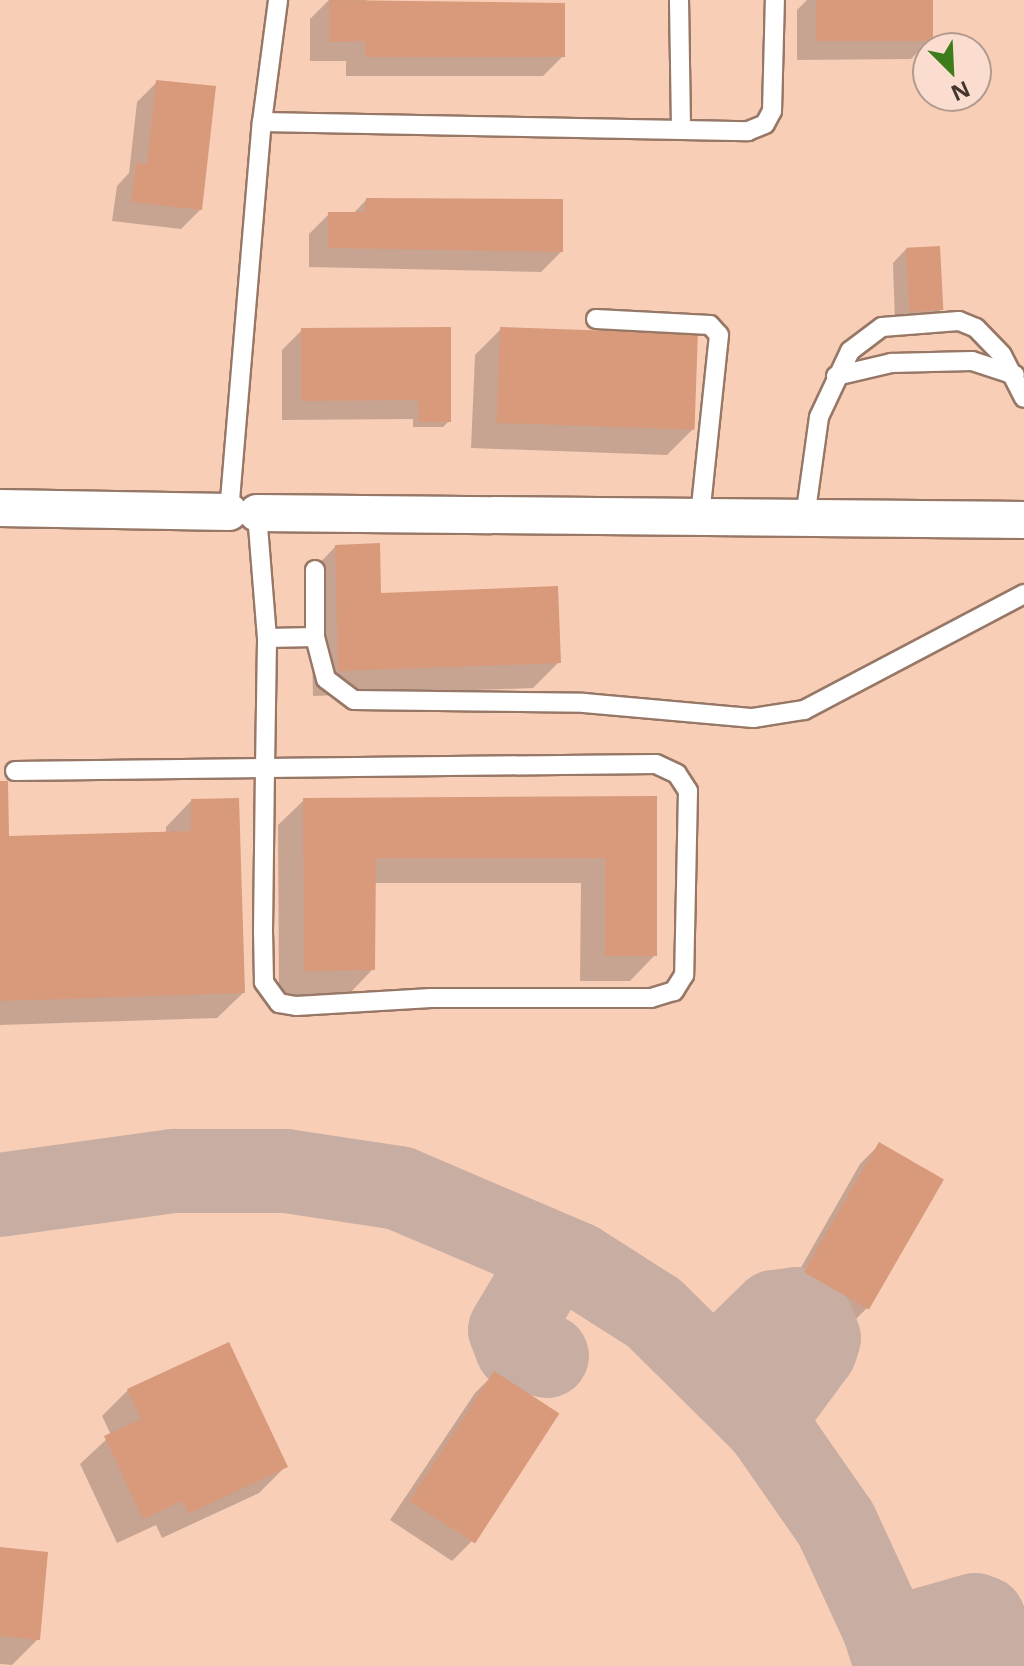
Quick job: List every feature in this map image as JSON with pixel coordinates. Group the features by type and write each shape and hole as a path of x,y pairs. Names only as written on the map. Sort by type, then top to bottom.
{"street":[{"path":"0,508 1024,520"}],"lane":[{"path":"15,771 265,768 656,764 666,769 688,791 684,975 674,991 651,998 279,1003 264,982 265,768 267,638 243,512 262,122 278,0"},
{"path":"679,0 681,130"},
{"path":"262,122 748,131 765,124 772,111 775,0"},
{"path":"596,319 710,325 719,335 700,517"},
{"path":"805,518 819,417 850,351 882,327 959,321 991,342 1015,375 1024,398"},
{"path":"836,376 891,363 972,361 1015,375"},
{"path":"315,570 315,637 326,679 354,700 584,703 779,717 804,710 1024,594"},
{"path":"267,638 315,637"}],"shaded area":[{"path":"0,0 1024,0 1024,1666 0,1666"}],"building":[{"path":"329,0 565,3 565,57 365,57 365,41 329,42"},
{"path":"816,0 933,0 933,32 912,32 912,41 816,41"},
{"path":"156,80 216,86 202,210 131,202 136,163 147,164"},
{"path":"366,198 563,199 563,252 328,248 328,212 365,212"},
{"path":"940,246 943,310 909,312 906,248"},
{"path":"451,327 451,422 419,422 418,400 301,401 301,328"},
{"path":"500,327 698,334 695,430 497,423"},
{"path":"380,543 381,593 558,586 561,663 338,671 335,545"},
{"path":"0,781 8,781 9,836 191,831 191,799 239,798 245,993 0,1001"},
{"path":"657,796 657,956 605,956 605,858 376,858 375,970 304,971 303,798"},
{"path":"879,1142 944,1180 869,1309 804,1272"},
{"path":"229,1342 288,1467 188,1514 182,1501 143,1519 104,1436 141,1419 127,1389"},
{"path":"494,1371 559,1413 475,1543 410,1501"},
{"path":"0,1547 48,1552 40,1640 0,1636"}],"taxiway":[{"path":"0,1195 174,1171 286,1171 399,1188 577,1264 654,1313 767,1425 836,1524 884,1628 896,1666"},
{"path":"547,1356 517,1348 510,1330 542,1276 561,1264 577,1264"},
{"path":"727,1382 728,1357 774,1312 797,1309 809,1315 819,1338 815,1350 771,1410 767,1425"},
{"path":"884,1628 905,1635 975,1615 983,1618 996,1645 986,1663 976,1666"}]}
